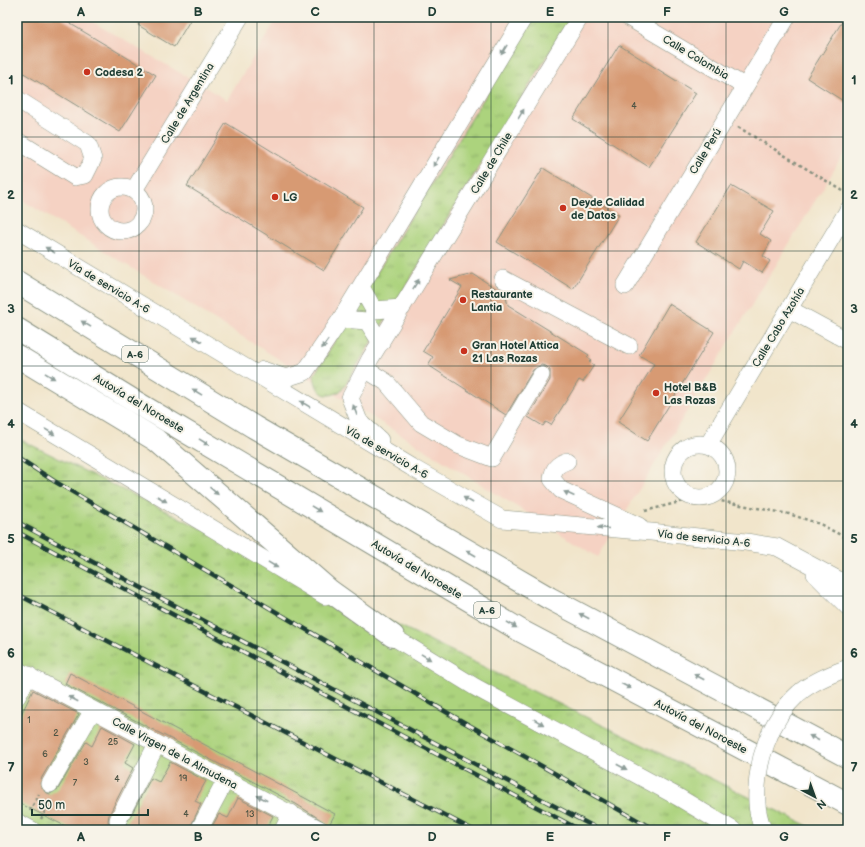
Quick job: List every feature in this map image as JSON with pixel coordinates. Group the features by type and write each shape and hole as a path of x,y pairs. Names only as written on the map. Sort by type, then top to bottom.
{"highway":[{"name":"A-6","path":"17,282 254,427 549,598 848,756"},
{"name":"Autovía del Noroeste","path":"17,329 134,401 523,632 848,804"},
{"path":"17,356 156,440 330,591 393,636"}],"street":[{"name":"Calle de Argentina","path":"134,190 240,17"},
{"path":"231,360 286,378 306,372 341,319 524,17"},
{"name":"Calle de Chile","path":"411,467 359,421 350,398 380,343 580,17"},
{"name":"Calle Colombia","path":"628,17 744,86"},
{"name":"Calle Perú","path":"625,286 786,17"},
{"path":"17,99 88,144 93,159 84,175 75,178 17,141"},
{"name":"Calle Cabo Azohía","path":"708,445 848,210"},
{"name":"Vía de servicio A-6","path":"17,230 231,360 502,519 656,532 777,547 848,585"},
{"path":"504,279 629,346"},
{"path":"360,287 374,310 402,308"},
{"path":"788,309 848,341"},
{"path":"341,319 367,321 380,343"},
{"path":"365,369 386,382 421,423 458,445 492,458 541,374"},
{"path":"17,412 393,636 475,687 678,797 733,830"},
{"path":"699,444 708,445 715,448 722,456 727,464 728,473 720,490 713,495 699,498 687,494 678,485 674,474 674,465 683,450 699,444"},
{"path":"567,461 559,463 553,472 552,479 561,490 625,520 656,532"},
{"name":"Vía de servicio A-6","path":"797,558 829,586 848,607"},
{"path":"763,830 756,805 757,774 766,744 780,716 799,693 826,676 848,668"},
{"path":"17,697 23,672"},
{"name":"Calle Virgen de la Almudena","path":"23,672 321,830"},
{"path":"50,784 93,710"},
{"path":"118,820 157,744"},
{"path":"199,830 226,779"},
{"path":"283,830 291,813"}],"path":[{"path":"725,118 848,195"},
{"path":"625,520 635,514 656,506 699,498 789,514 820,524 848,539"},
{"path":"45,782 57,788 28,825 45,782"}],"shaded area":[{"path":"17,17 84,17 227,100 278,17 848,17 848,147 598,557 17,197"}],"green space":[{"path":"534,17 571,17 342,390 331,395 322,393 319,391 314,375"},
{"path":"17,438 816,830 17,830"}],"building":[{"name":"Codesa 2","path":"17,17 59,17 156,75 120,132 17,69"},
{"path":"143,17 192,17 174,47 138,25"},
{"path":"845,17 848,17 848,104 807,78"},
{"path":"619,45 696,93 649,167 573,119"},
{"name":"LG","path":"226,123 363,207 324,270 187,186"},
{"path":"543,168 619,215 573,289 497,242"},
{"path":"731,186 774,211 760,234 771,241 763,256 770,261 762,273 743,261 739,269 696,242"},
{"name":"Gran Hotel Attica 21 Las Rozas","path":"473,274 505,294 508,305 589,355 587,357 591,360 589,362 594,365 583,382 579,380 551,425 546,422 543,426 528,417 550,380 550,370 546,366 541,365 533,370 506,415 428,365 433,357 423,351 462,287 450,280"},
{"name":"Hotel B&B Las Rozas","path":"669,304 714,332 647,441 618,422 654,364 639,355"},
{"path":"70,673 335,814 329,825 296,804 65,684"},
{"path":"33,690 79,714 41,779 40,784 45,792 50,794 58,789 86,742 92,746 102,726 135,744 125,763 133,768 109,815 108,821 110,826 118,830 73,830 17,802 17,723"},
{"path":"170,762 206,781 195,801 201,804 189,830 118,830 124,828 151,778 159,782"},
{"path":"238,798 273,816 266,830 210,830 219,814 228,818"}],"railway":[{"path":"17,457 54,481 453,716 655,830"},
{"path":"17,522 600,830"},
{"path":"17,532 580,830"},
{"path":"17,594 473,830"}],"place":[{"name":"Codesa 2","path":"87,72"},
{"name":"LG","path":"275,197"},
{"name":"Deyde Calidad de Datos","path":"563,208"},
{"name":"Restaurante Lantia","path":"463,300"},
{"name":"Gran Hotel Attica 21 Las Rozas","path":"464,351"},
{"name":"Hotel B&B Las Rozas","path":"656,393"}]}
